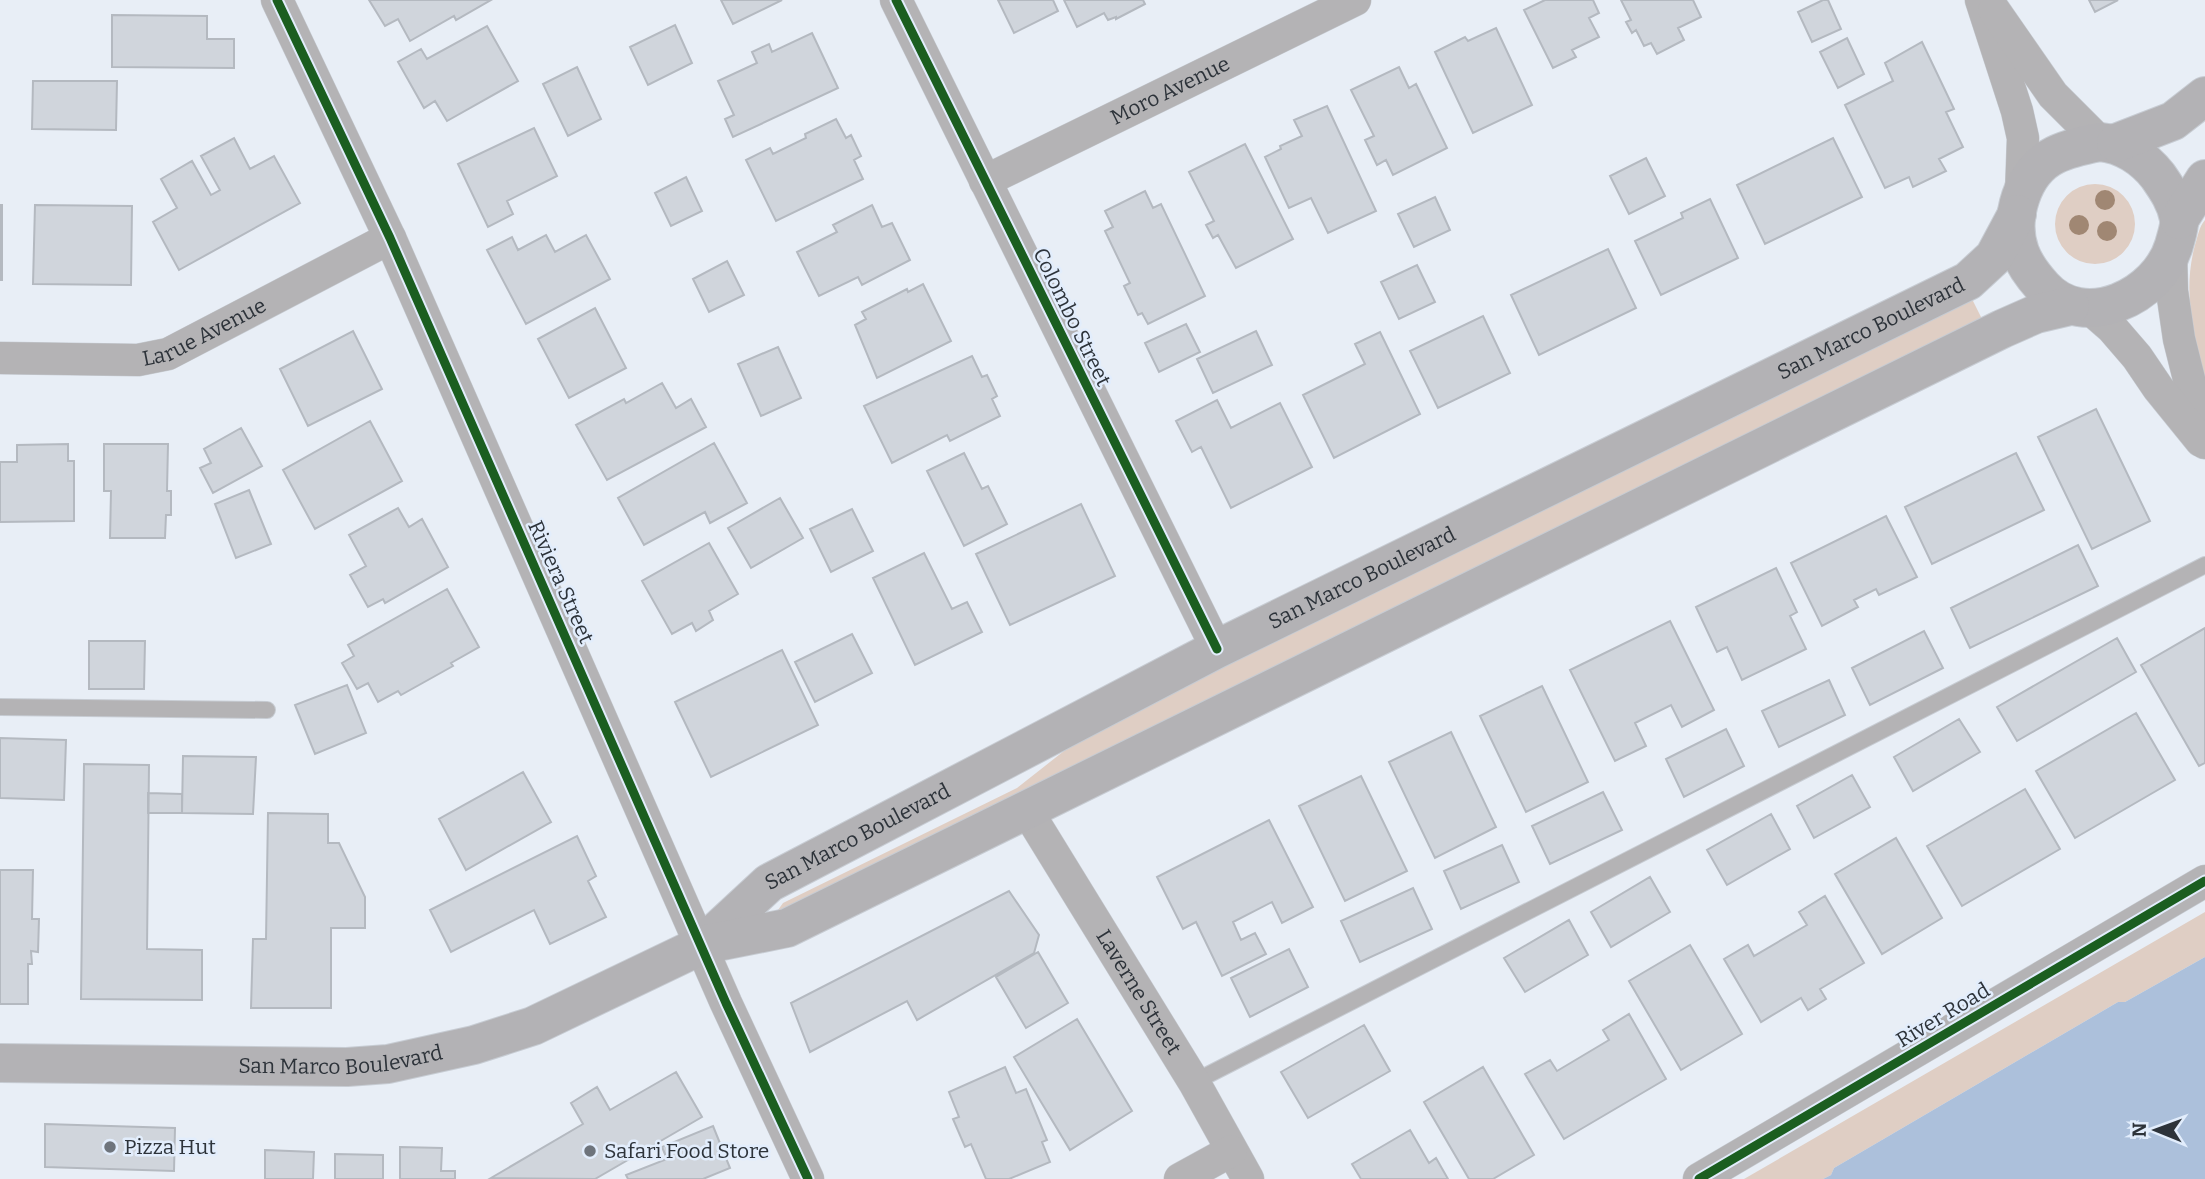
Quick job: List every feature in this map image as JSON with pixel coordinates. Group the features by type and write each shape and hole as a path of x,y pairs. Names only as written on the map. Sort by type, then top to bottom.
{"main road":[{"path":"2205,96 2173,121 2108,143 2079,146 2053,156 2036,170 2019,204 2015,235 2020,252 2029,271 2048,292 2080,307 2118,303 2140,293 2158,275 2205,179"},
{"path":"2108,143 2137,156 2153,170 2171,194 2175,237"},
{"name":"San Marco Boulevard","path":"702,945 769,883 1217,649 1968,281 1994,257 2019,204"},
{"name":"San Marco Boulevard","path":"0,1063 347,1067 388,1064 474,1045 533,1026 702,945 787,928 2002,329 2036,314 2080,307"}],"street":[{"name":"Riviera Street","path":"277,0 390,238 808,1179"},
{"name":"Colombo Street","path":"896,0 1217,649"},
{"name":"Moro Avenue","path":"985,181 1355,0"},
{"path":"1981,0 2017,111 2023,138 2019,204"},
{"path":"1987,0 2053,95 2108,143"},
{"path":"2175,237 2172,291 2179,339 2205,444"},
{"name":"Larue Avenue","path":"0,358 138,360 168,354 390,238"},
{"path":"2080,307 2112,328 2205,444"},
{"name":"Laverne Street","path":"1026,809 1194,1082 1248,1179"},
{"name":"River Road","path":"1699,1179 2205,881"},
{"path":"1180,1179 1231,1151"}],"lane":[{"path":"1194,1082 2205,565"},
{"path":"0,706 267,710"}],"shaded area":[{"path":"2095,184 2110,187 2123,196 2132,209 2135,224 2132,239 2123,252 2110,261 2095,264 2080,261 2067,252 2058,239 2055,224 2058,209 2067,196 2080,187"},
{"path":"2205,220 2205,381 2191,313 2190,280 2195,245"},
{"path":"1972,299 1983,321 786,911 778,910 783,903 1017,788 1083,736"},
{"path":"2205,912 2205,957 2125,1002 2118,1002 1834,1168 1831,1175 1823,1179 1744,1179"}],"water":[{"path":"2205,957 2205,1179 1823,1179 1831,1175 1834,1168 2118,1002 2125,1002"}],"building":[{"path":"369,0 491,0 456,20 454,16 410,41 398,19 385,26"},
{"path":"721,0 782,0 733,24"},
{"path":"998,0 1053,0 1058,11 1014,33"},
{"path":"1064,0 1143,0 1145,4 1116,19 1108,20 1104,13 1077,27"},
{"path":"1545,0 1593,0 1599,13 1589,18 1599,37 1572,50 1576,57 1553,68 1524,10"},
{"path":"1621,0 1693,0 1701,17 1678,28 1684,40 1657,54 1651,43 1644,46 1636,30 1632,33 1626,22 1631,20"},
{"path":"1828,0 1841,29 1812,42 1798,12"},
{"path":"2089,0 2118,0 2095,12"},
{"path":"112,15 207,16 207,39 234,39 234,68 112,67"},
{"path":"675,25 692,63 648,85 630,47"},
{"path":"487,26 518,81 447,121 435,101 424,108 398,62 421,49 427,59"},
{"path":"1496,28 1532,105 1473,133 1435,52 1465,37 1468,41"},
{"path":"812,33 838,88 733,137 725,119 734,115 718,81 757,63 752,52 769,44 772,52"},
{"path":"1847,38 1864,74 1838,88 1820,52"},
{"path":"1922,42 1954,109 1946,112 1963,147 1939,159 1946,171 1913,187 1909,177 1885,188 1845,105 1893,81 1885,63"},
{"path":"577,67 601,119 568,136 543,84"},
{"path":"1399,67 1409,88 1416,84 1447,148 1393,175 1386,160 1377,165 1365,140 1374,136 1351,90"},
{"path":"33,81 117,81 116,130 32,129"},
{"path":"1327,106 1376,211 1328,233 1311,198 1289,208 1265,157 1281,149 1280,146 1302,136 1294,120"},
{"path":"836,119 846,138 851,135 861,156 854,160 863,179 776,221 746,160 770,148 773,154"},
{"path":"534,128 557,176 507,201 513,214 488,227 458,164"},
{"path":"234,138 250,169 274,156 300,203 179,270 153,222 177,208 161,179 192,161 211,195 220,190 201,156"},
{"path":"1833,138 1862,197 1765,244 1737,185"},
{"path":"1245,144 1293,239 1236,268 1218,235 1213,238 1206,225 1214,221 1189,172"},
{"path":"1646,158 1665,196 1629,214 1610,176"},
{"path":"686,177 702,211 671,226 655,193"},
{"path":"1145,191 1153,208 1161,204 1205,296 1148,324 1142,313 1138,315 1124,286 1130,283 1105,231 1113,227 1105,211"},
{"path":"1435,197 1450,230 1414,247 1398,214"},
{"path":"1710,199 1738,258 1661,295 1635,241 1683,218 1681,213"},
{"path":"2,205 2,280 0,280"},
{"path":"35,205 132,206 131,285 33,284"},
{"path":"872,205 882,227 892,223 910,260 862,285 858,277 819,296 797,252 837,232 833,225"},
{"path":"546,235 555,252 586,235 610,279 526,324 487,250 512,237 518,250"},
{"path":"1608,249 1636,308 1539,355 1511,295"},
{"path":"727,261 744,295 709,312 693,279"},
{"path":"1417,265 1435,302 1399,319 1381,282"},
{"path":"923,284 951,341 877,378 855,325 866,319 862,312 907,289 908,292"},
{"path":"595,308 626,368 569,398 538,339"},
{"path":"1483,316 1510,373 1438,408 1410,351"},
{"path":"1186,324 1200,352 1159,372 1145,343"},
{"path":"353,331 382,389 308,426 280,369"},
{"path":"1256,331 1272,365 1213,393 1197,359"},
{"path":"1380,332 1420,414 1334,458 1303,395 1365,364 1355,344"},
{"path":"778,347 801,398 761,416 738,364"},
{"path":"972,356 982,377 987,375 997,396 992,399 1000,416 950,441 947,435 892,463 864,406"},
{"path":"662,383 676,408 691,399 706,427 607,480 576,425 624,399 626,403"},
{"path":"1217,400 1231,428 1280,403 1312,467 1231,508 1201,447 1192,452 1176,421"},
{"path":"2096,409 2150,521 2092,549 2038,437"},
{"path":"370,421 402,481 315,529 283,470"},
{"path":"241,428 262,466 213,493 200,468 211,463 204,449"},
{"path":"714,443 747,503 710,523 705,512 644,545 618,498"},
{"path":"68,444 68,461 74,461 74,521 0,522 0,462 17,462 17,445"},
{"path":"104,444 168,444 167,491 171,491 171,515 166,515 165,538 110,538 111,491 104,491"},
{"path":"964,453 982,489 988,486 1007,524 964,546 927,471"},
{"path":"2016,453 2044,510 1932,564 1905,507"},
{"path":"249,490 271,544 236,558 215,504"},
{"path":"780,498 803,538 751,568 728,528"},
{"path":"1081,504 1115,576 1010,625 976,554"},
{"path":"398,508 409,527 422,519 448,567 385,603 383,599 368,607 350,575 366,566 349,535"},
{"path":"852,509 873,551 831,572 810,529"},
{"path":"1886,516 1917,577 1879,595 1876,589 1854,600 1858,607 1822,626 1791,563"},
{"path":"709,543 738,594 709,611 713,620 696,631 692,623 672,634 642,581"},
{"path":"2078,545 2098,586 1970,648 1951,608"},
{"path":"924,553 952,609 967,602 982,632 915,665 873,578"},
{"path":"1776,568 1797,612 1790,616 1806,649 1742,680 1727,647 1717,652 1696,607"},
{"path":"447,589 479,647 451,663 453,666 401,695 398,691 378,702 368,683 357,689 342,663 354,656 348,645"},
{"path":"1670,621 1714,710 1682,727 1671,705 1635,723 1646,746 1615,761 1570,670"},
{"path":"2205,628 2205,763 2199,766 2141,665"},
{"path":"1924,631 1943,668 1870,705 1852,668"},
{"path":"852,634 872,673 815,702 795,662"},
{"path":"2117,638 2136,672 2017,741 1997,707"},
{"path":"89,641 145,641 144,689 89,689"},
{"path":"782,650 818,725 711,777 675,702"},
{"path":"1829,680 1845,715 1779,747 1762,711"},
{"path":"347,685 366,733 315,754 295,705"},
{"path":"1542,686 1588,782 1526,812 1480,716"},
{"path":"2136,713 2175,780 2075,838 2036,771"},
{"path":"1959,719 1980,752 1913,791 1894,757"},
{"path":"1726,729 1744,766 1684,797 1666,759"},
{"path":"1451,732 1496,827 1435,858 1389,762"},
{"path":"0,738 66,740 64,800 0,798"},
{"path":"183,756 256,757 253,814 182,813"},
{"path":"84,764 149,765 147,949 202,950 202,1000 81,999"},
{"path":"523,772 551,822 466,870 439,819"},
{"path":"1852,775 1870,807 1814,838 1797,806"},
{"path":"1361,776 1407,871 1345,901 1299,806"},
{"path":"2025,789 2060,849 1962,906 1927,846"},
{"path":"1603,792 1622,830 1550,864 1532,826"},
{"path":"148,793 182,794 182,813 148,813"},
{"path":"268,813 328,814 328,843 339,843 365,897 365,928 331,928 331,1008 251,1008 253,939 266,939"},
{"path":"1771,814 1790,849 1727,885 1707,850"},
{"path":"1269,820 1313,907 1282,923 1272,902 1233,922 1241,940 1255,933 1266,954 1222,976 1196,922 1183,929 1157,877"},
{"path":"577,836 596,876 588,881 606,917 550,944 534,910 451,952 430,910"},
{"path":"1896,838 1942,918 1882,954 1835,874"},
{"path":"1502,845 1519,882 1461,909 1444,871"},
{"path":"0,870 33,870 32,919 39,919 38,952 31,951 32,964 28,964 28,1004 0,1004"},
{"path":"1650,877 1670,912 1611,947 1591,912"},
{"path":"1413,888 1432,929 1360,962 1341,921"},
{"path":"1009,891 1039,935 1034,953 917,1020 907,1001 810,1052 791,1003"},
{"path":"1825,896 1864,963 1820,989 1826,999 1808,1010 1801,998 1761,1022 1724,959 1748,945 1754,956 1807,925 1799,912"},
{"path":"1569,920 1588,955 1525,992 1504,958"},
{"path":"1690,945 1742,1034 1681,1070 1629,981"},
{"path":"1289,949 1308,987 1250,1017 1231,978"},
{"path":"1038,952 1068,1003 1026,1028 996,977"},
{"path":"1629,1014 1666,1079 1564,1139 1525,1074 1550,1060 1557,1071 1609,1040 1603,1030"},
{"path":"1077,1019 1132,1111 1070,1150 1014,1057"},
{"path":"1364,1025 1390,1071 1308,1118 1281,1072"},
{"path":"1005,1067 1016,1093 1026,1089 1047,1140 1042,1142 1050,1162 1009,1179 986,1179 971,1144 965,1147 953,1119 959,1117 949,1092"},
{"path":"1483,1067 1534,1155 1493,1179 1469,1179 1424,1102"},
{"name":"Safari Food Store","path":"676,1072 702,1117 595,1179 491,1178 583,1124 571,1103 597,1087 610,1110"},
{"name":"Pizza Hut","path":"45,1124 175,1128 174,1171 45,1167"},
{"path":"713,1126 730,1168 703,1179 628,1179 626,1175 667,1159 662,1147"},
{"path":"1410,1130 1429,1163 1436,1158 1448,1179 1361,1179 1352,1164"},
{"path":"400,1147 442,1148 441,1171 455,1171 455,1179 400,1179"},
{"path":"265,1150 314,1152 313,1179 265,1179"},
{"path":"335,1154 383,1155 383,1179 335,1179"}],"cycle path":[{"path":"277,0 390,238 726,1003 808,1179"},
{"path":"896,0 1217,649"},
{"path":"1699,1179 2205,881"}],"place":[{"name":"Pizza Hut","path":"110,1147"},
{"name":"Safari Food Store","path":"590,1151"}]}
